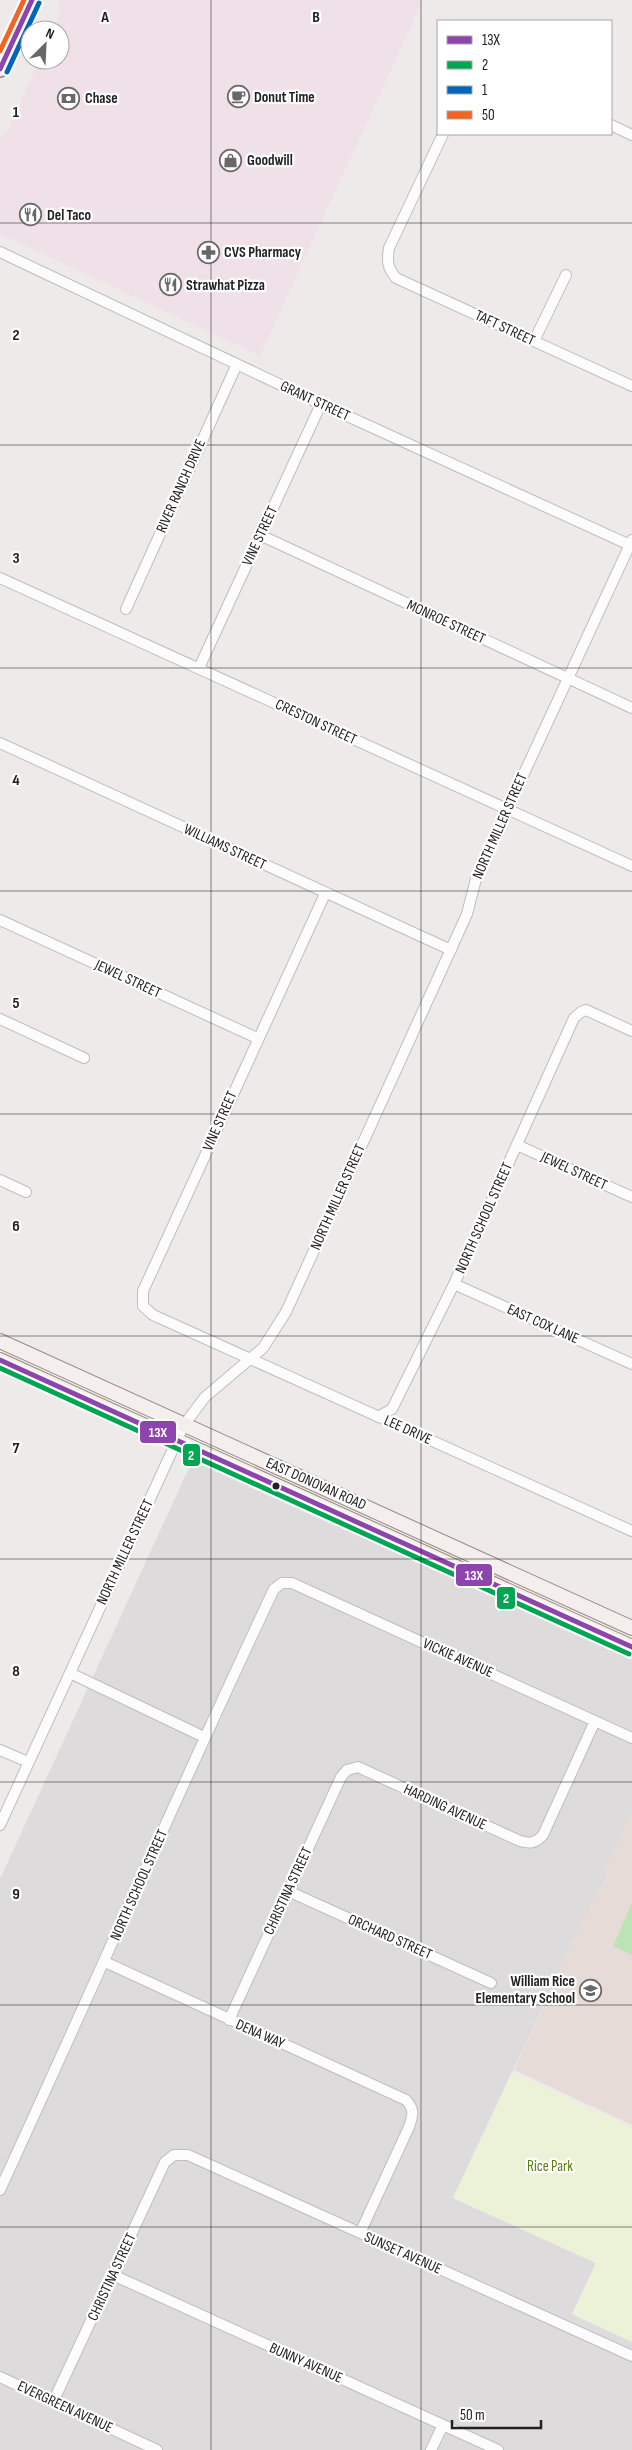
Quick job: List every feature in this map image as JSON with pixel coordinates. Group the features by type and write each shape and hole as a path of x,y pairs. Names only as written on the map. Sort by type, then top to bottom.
{"main road":[{"path":"0,69 32,0"},
{"name":"EAST DONOVAN ROAD","path":"0,1341 632,1628"},
{"name":"EAST DONOVAN ROAD","path":"0,1360 632,1647"}],"street":[{"path":"612,125 632,134"},
{"name":"TAFT STREET","path":"443,135 389,248 387,262 389,270 396,278 632,386"},
{"name":"GRANT STREET","path":"0,252 321,404 631,544"},
{"path":"534,341 566,275"},
{"name":"RIVER RANCH DRIVE","path":"126,609 237,364"},
{"name":"VINE STREET","path":"199,668 321,404"},
{"name":"MONROE STREET","path":"260,535 632,708"},
{"name":"NORTH MILLER STREET","path":"0,1825 184,1425 205,1397 263,1348 286,1312 467,914 477,875 631,544"},
{"name":"CRESTON STREET","path":"0,578 632,866"},
{"name":"WILLIAMS STREET","path":"0,744 451,950"},
{"name":"VINE STREET","path":"184,1329 154,1315 143,1306 143,1291 257,1038 325,894"},
{"name":"JEWEL STREET","path":"0,920 257,1038"},
{"name":"NORTH SCHOOL STREET","path":"378,1416 392,1409 454,1284 574,1018 586,1010 632,1031"},
{"path":"0,1020 84,1058"},
{"name":"JEWEL STREET","path":"517,1144 632,1197"},
{"path":"0,1180 26,1192"},
{"name":"EAST COX LANE","path":"454,1284 632,1364"},
{"name":"LEE DRIVE","path":"184,1329 632,1531"},
{"name":"NORTH SCHOOL STREET","path":"0,2190 105,1962 204,1737 274,1589 282,1583"},
{"name":"VICKIE AVENUE","path":"282,1583 292,1583 632,1738"},
{"path":"70,1673 204,1737"},
{"name":"HARDING AVENUE","path":"353,1767 358,1767 530,1844 538,1841 595,1721"},
{"path":"0,1750 28,1762"},
{"name":"CHRISTINA STREET","path":"229,2020 341,1777 347,1770 353,1767"},
{"name":"ORCHARD STREET","path":"288,1891 491,1983"},
{"name":"DENA WAY","path":"105,1962 406,2100 413,2107 414,2112 409,2126 360,2233"},
{"name":"CHRISTINA STREET","path":"53,2402 165,2162 174,2154"},
{"name":"SUNSET AVENUE","path":"174,2154 188,2154 632,2356"},
{"name":"BUNNY AVENUE","path":"113,2275 498,2450"},
{"name":"EVERGREEN AVENUE","path":"0,2377 158,2450"},
{"path":"431,2450 443,2425"}],"shaded area":[{"path":"61,0 423,0 260,356 0,234 0,139 8,129 35,70 70,70 70,20 58,20 60,15 58,6"},
{"path":"199,1464 632,1660 632,1811 605,1872 609,1874 588,1911 453,2198 596,2263 572,2314 632,2342 632,2450 0,2450 0,1879 188,1470 192,1465"},
{"name":"William Rice Elementary School","path":"632,1811 632,2125 514,2070 588,1911 609,1875 604,1872"}],"green space":[{"path":"632,1903 632,1955 613,1946"},
{"name":"Rice Park","path":"512,2072 632,2127 632,2342 572,2314 596,2263 453,2198"}],"transit line":[{"name":"50","path":"0,51 24,0"},
{"name":"13X","path":"0,69 32,0"},
{"name":"1","path":"7,72 39,3"},
{"name":"13X","path":"0,1360 632,1647"},
{"name":"2","path":"0,1368 629,1654"}],"place":[{"name":"Donut Time","path":"238,97"},
{"name":"Chase","path":"69,98"},
{"name":"Goodwill","path":"231,160"},
{"name":"Del Taco","path":"31,215"},
{"name":"CVS Pharmacy","path":"208,252"},
{"name":"Strawhat Pizza","path":"170,285"},
{"name":"William Rice Elementary School","path":"591,1990"}]}
